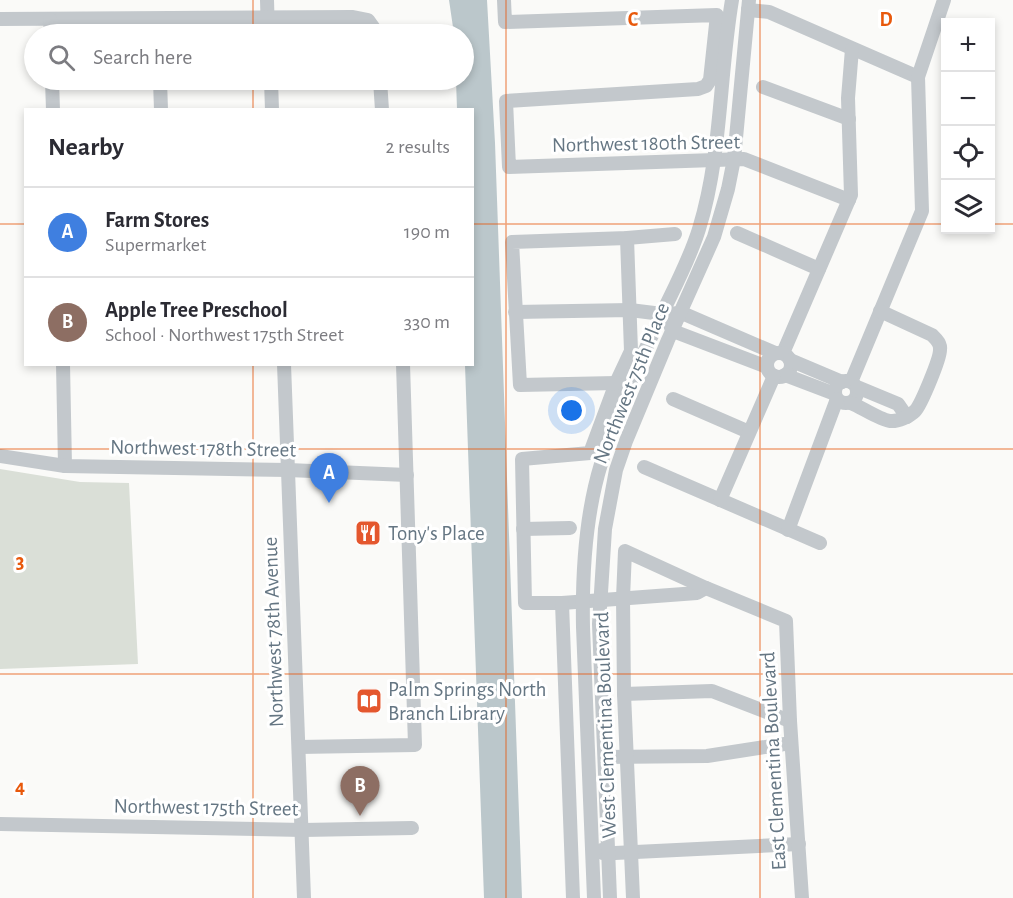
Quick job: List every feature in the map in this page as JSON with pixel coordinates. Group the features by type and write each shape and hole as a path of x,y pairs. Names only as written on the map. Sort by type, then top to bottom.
{"street":[{"path":"267,0 267,24"},
{"name":"Northwest 180th Street","path":"504,0 505,22 717,15 710,80 706,86 698,89 506,101 509,167 744,159 849,200"},
{"name":"Northwest 75th Place","path":"594,898 582,600 588,527 600,466 615,424 698,232 711,186 732,0"},
{"path":"850,384 922,211 918,77 944,0"},
{"path":"748,5 918,77"},
{"name":"Northwest 75th Place","path":"610,898 600,600 605,529 616,470 626,441 714,237 734,159 748,5"},
{"path":"0,19 353,17 368,20 371,24"},
{"path":"50,19 50,24"},
{"path":"157,19 157,24"},
{"path":"783,356 851,195 848,98 852,49"},
{"path":"763,87 849,119"},
{"path":"52,90 53,108"},
{"path":"160,90 161,108"},
{"path":"271,90 272,108"},
{"path":"381,90 382,108"},
{"path":"737,233 819,269"},
{"path":"616,383 520,385 512,243 675,234"},
{"path":"627,238 631,351 616,383 590,453 522,459 525,603 562,603 698,592 706,588"},
{"path":"515,312 630,310 662,314 682,313 898,404 907,417"},
{"path":"851,403 890,421 907,417 916,411 921,402 941,349 938,341 932,335 880,311"},
{"path":"662,314 673,331 836,397 844,404 851,403 856,399 858,393 850,384"},
{"path":"720,500 775,373 770,357 783,356"},
{"path":"775,373 790,369 783,356"},
{"path":"63,366 66,466"},
{"name":"Northwest 78th Avenue","path":"284,366 304,898"},
{"path":"299,747 415,745 403,366"},
{"path":"788,530 836,397 836,387 850,384"},
{"path":"673,399 749,432"},
{"name":"Northwest 178th Street","path":"0,456 66,466 288,470 406,475"},
{"path":"644,467 819,543"},
{"path":"523,529 570,528"},
{"name":"West Clementina Boulevard","path":"633,898 624,694 625,551 706,588"},
{"name":"East Clementina Boulevard","path":"706,588 786,621 791,743 802,898"},
{"path":"562,603 573,898"},
{"path":"624,694 712,691 790,721"},
{"path":"605,757 707,756 791,743"},
{"name":"Northwest 175th Street","path":"0,824 303,830 412,828"},
{"path":"591,826 600,849 609,854 799,844"}],"shaded area":[{"path":"449,0 487,0 495,143 522,898 484,898 465,366 474,366 474,108 457,108 456,90 474,90 474,24 453,24"},
{"path":"0,469 80,482 129,483 138,664 0,669"}],"place":[{"name":"Farm Stores","path":"329,503"},
{"name":"Tony's Place","path":"368,533"},
{"name":"Palm Springs North Branch Library","path":"369,701"},
{"name":"Apple Tree Preschool","path":"360,816"}]}
